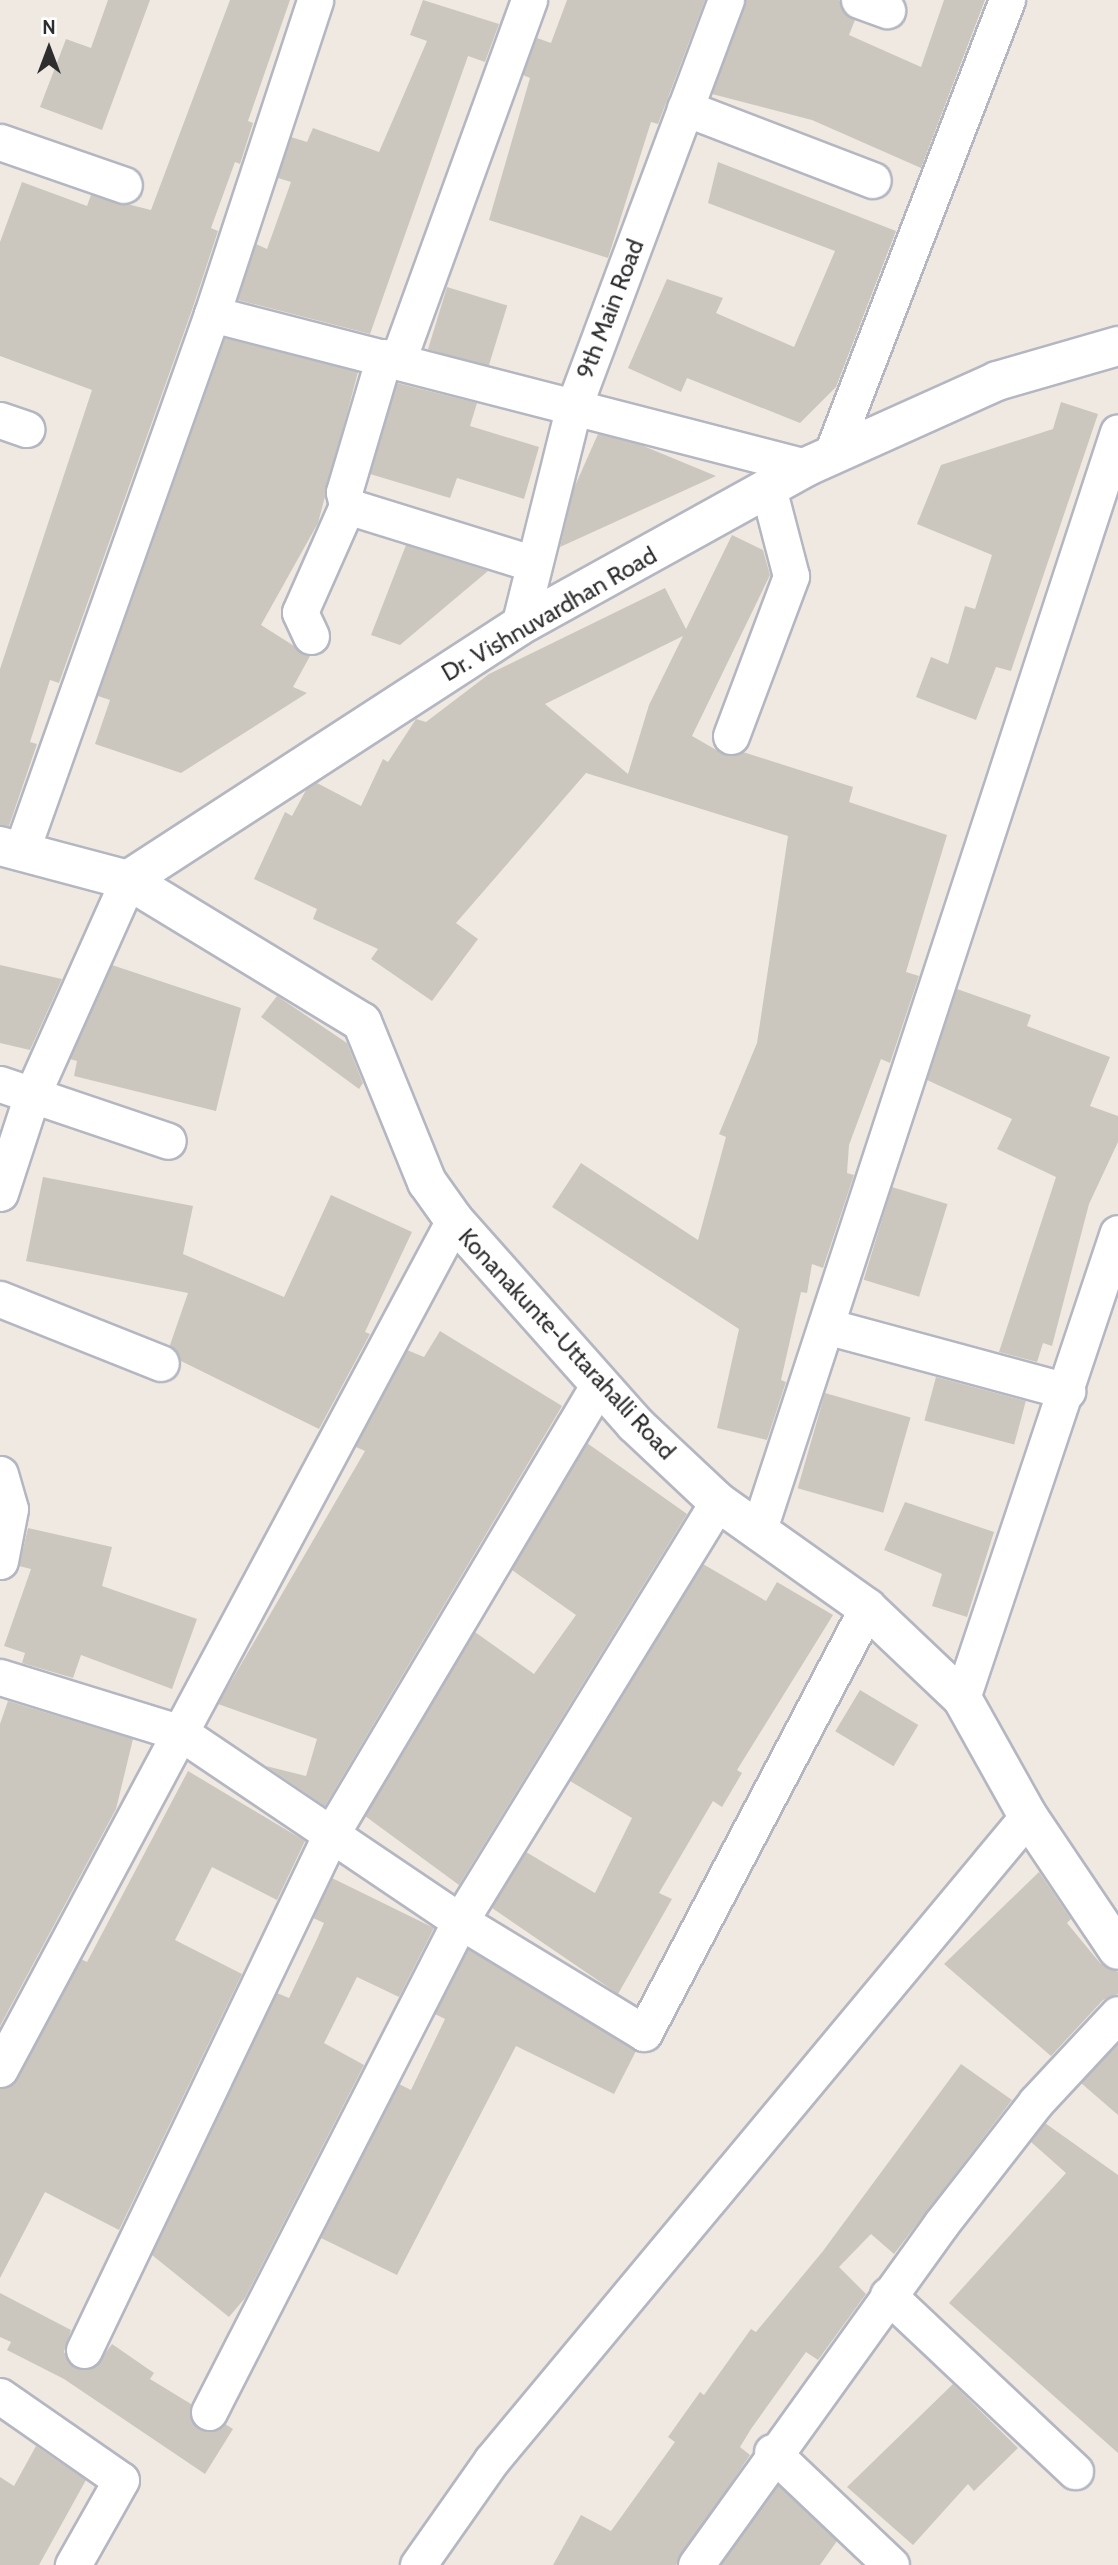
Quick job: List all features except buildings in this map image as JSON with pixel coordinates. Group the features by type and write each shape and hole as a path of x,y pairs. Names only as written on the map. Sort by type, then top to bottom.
{"main road":[{"name":"Dr. Vishnuvardhan Road","path":"128,880 519,626 818,461 997,381 1118,346"},
{"path":"11,848 128,880"},
{"name":"Konanakunte-Uttarahalli Road","path":"128,880 362,1022 427,1182 454,1220 599,1384 718,1502 867,1608 962,1698 1028,1816 1118,1950"}],"street":[{"path":"11,848 212,314 315,0"},
{"path":"311,636 300,612 347,506 344,492 391,359 529,0"},
{"name":"9th Main Road","path":"519,626 531,563 573,406 726,0"},
{"path":"212,314 573,406 818,461 1007,0"},
{"path":"685,108 873,180"},
{"path":"0,142 124,185"},
{"path":"758,1532 1118,432"},
{"path":"732,736 791,576 768,488"},
{"path":"347,506 531,563"},
{"path":"0,1193 16,1090 128,880"},
{"path":"16,1090 168,1141"},
{"path":"1,2065 454,1220"},
{"path":"962,1698 1118,1233"},
{"path":"0,1299 160,1363"},
{"path":"825,1326 1067,1391"},
{"path":"85,2350 330,1836 599,1384"},
{"path":"0,1474 10,1508 0,1561"},
{"path":"209,2412 460,1921 718,1502"},
{"path":"2,1683 181,1732 330,1836 460,1921 644,2033 867,1608"},
{"path":"418,2565 491,2461 1028,1816"},
{"path":"696,2565 772,2452 888,2295 1036,2102 1118,2014"},
{"path":"888,2295 1075,2471"},
{"path":"0,2396 121,2480 82,2562"},
{"path":"772,2452 891,2565"}]}
